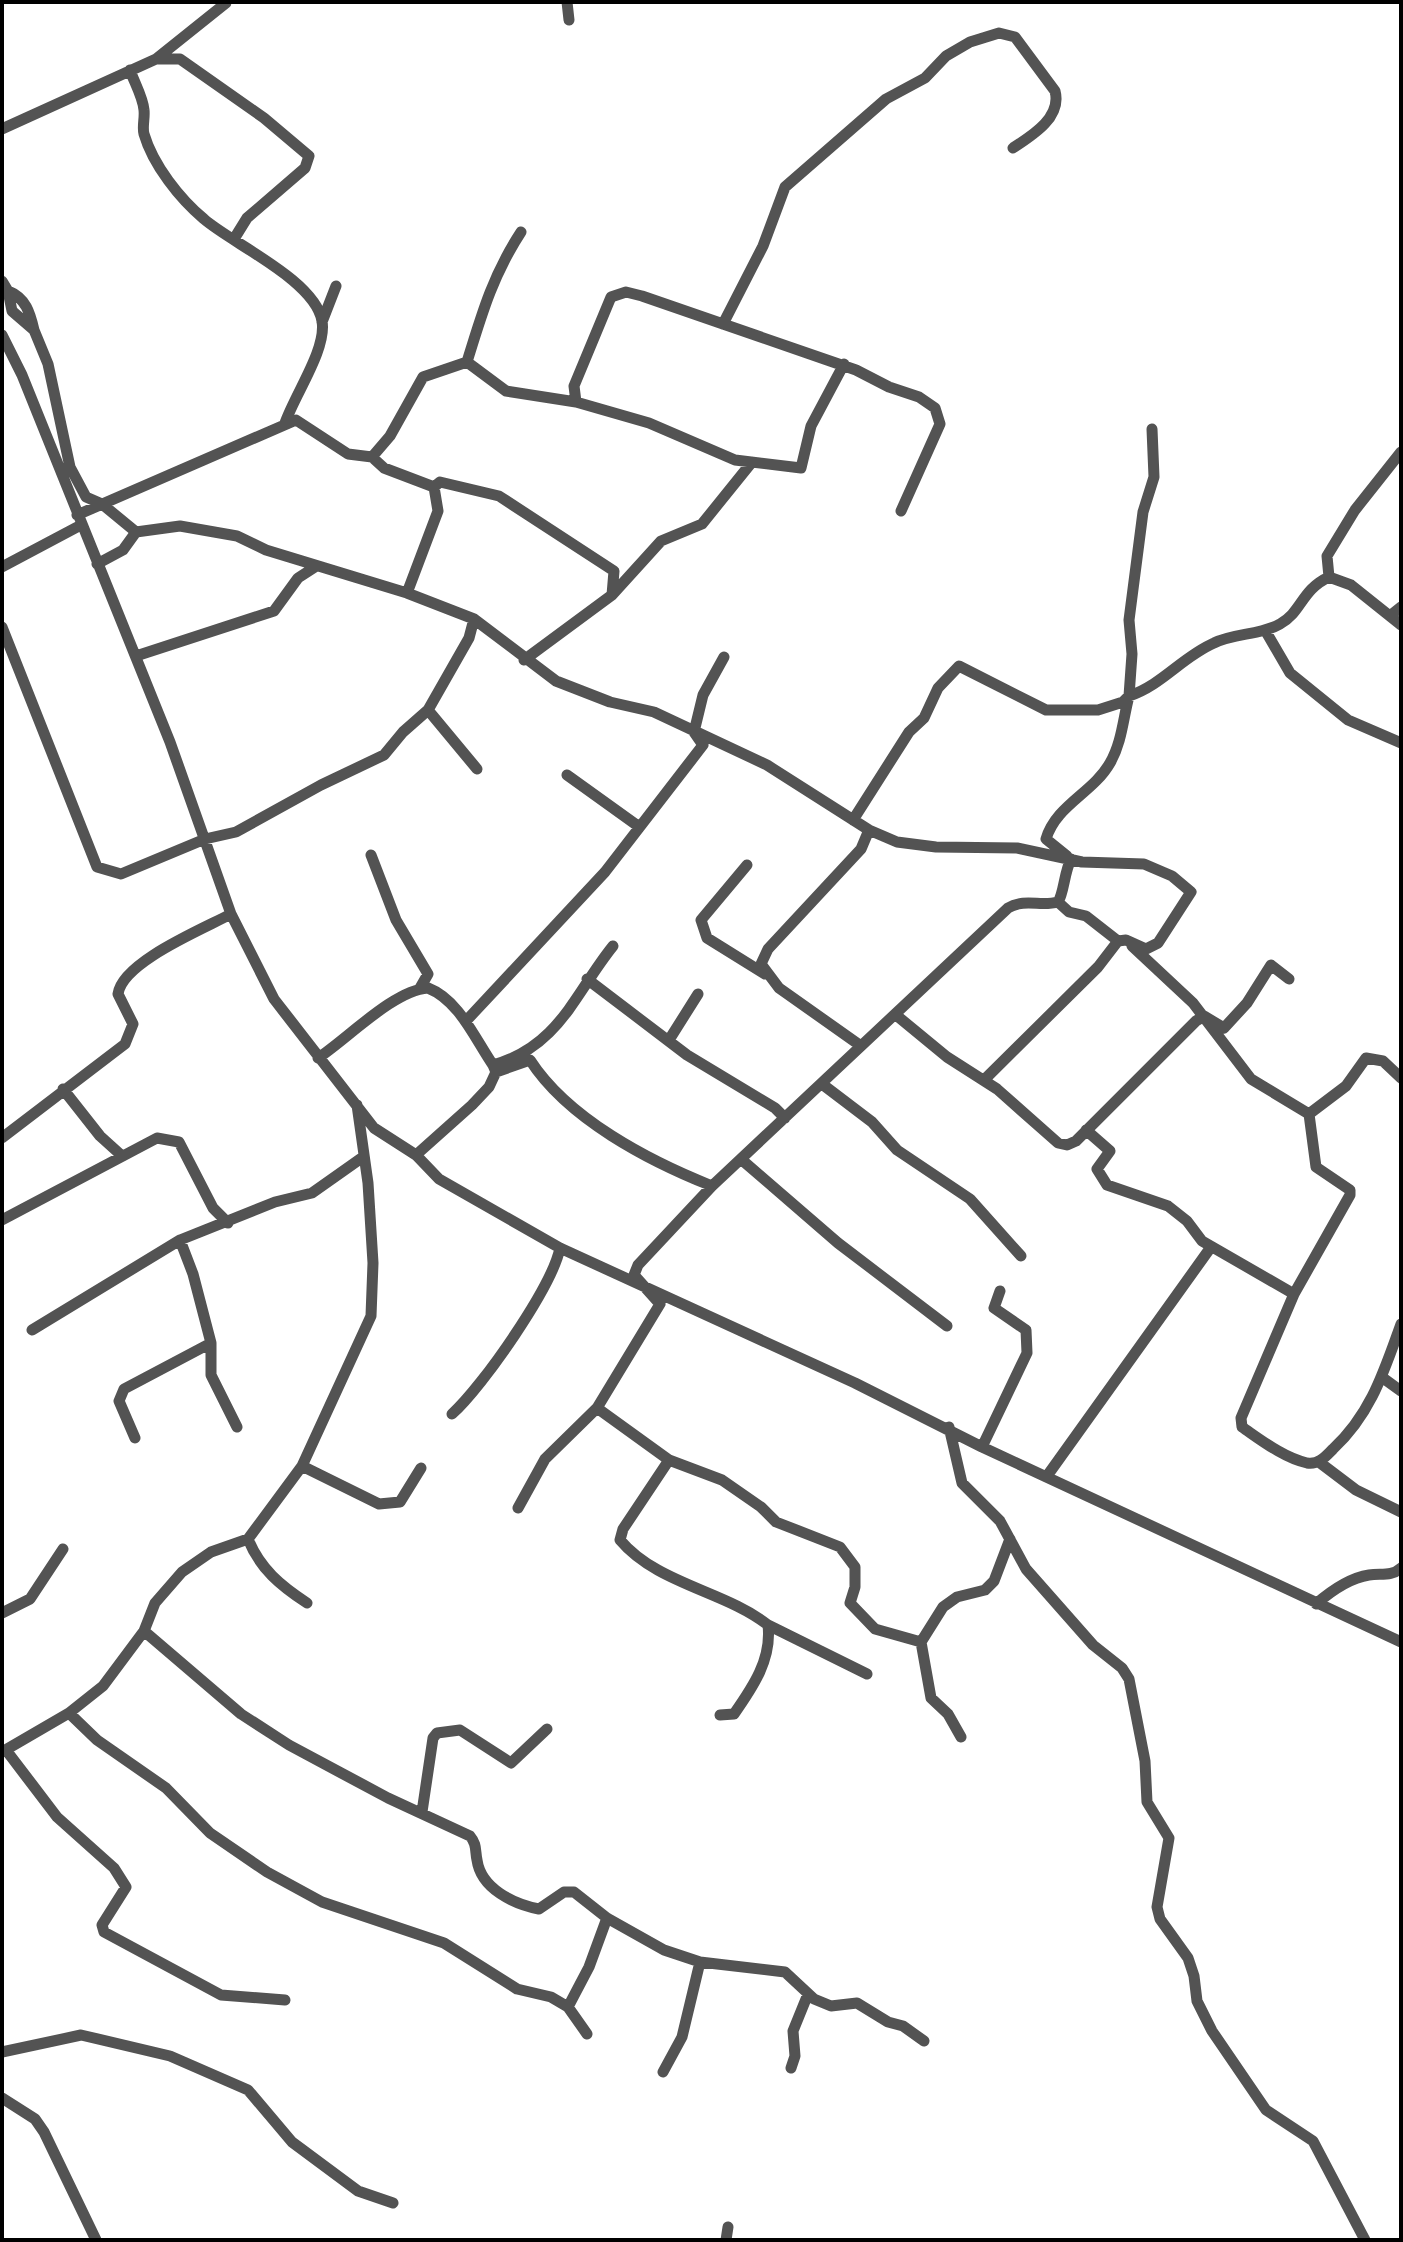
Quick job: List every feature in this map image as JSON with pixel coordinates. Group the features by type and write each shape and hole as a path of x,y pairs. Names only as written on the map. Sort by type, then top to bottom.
{"street":[{"path":"567,2 569,20"},
{"path":"2,129 156,59 226,3"},
{"path":"723,324 763,246 785,187 886,99 925,78 946,56 999,33 1015,37 1055,91 1057,100 1057,109 1049,119 1013,148"},
{"path":"156,59 180,59 264,118 309,156 305,168 247,218 234,239"},
{"path":"130,70 144,107 144,134 161,167 202,218 296,285 317,309 322,322"},
{"path":"467,362 487,308 489,287 521,232"},
{"path":"5,286 18,295 29,309 48,364 64,467 79,520 136,656 231,914 274,999 374,1128 416,1155 439,1179 560,1248 949,1427 982,1447 1401,1642"},
{"path":"285,423 295,393 317,355 322,322 336,286"},
{"path":"576,402 574,386 611,297 626,292 642,296 844,364 889,387 919,397 935,408 940,424 901,511"},
{"path":"2,335 64,467 86,497 102,504 136,532 203,527 299,558 315,567 407,593 474,619 524,660 577,692 654,712 767,765 869,830 897,842 936,847 1017,848 1071,859 1144,864 1189,887 1191,898 1153,948 1146,949 1122,940"},
{"path":"467,362 506,391 576,402 649,423 735,460 801,468 811,426 844,364"},
{"path":"372,457 390,436 423,377 467,362"},
{"path":"2,567 102,504 296,420 308,424 348,454 372,457 384,468 434,487"},
{"path":"1071,859 1046,839 1050,825 1110,764 1122,737 1129,696 1129,620 1143,512 1154,477 1152,429"},
{"path":"1329,577 1327,556 1355,510 1401,452"},
{"path":"524,660 612,595 661,541 702,524 752,462"},
{"path":"434,487 440,482 499,496 614,571 612,595"},
{"path":"407,593 438,511 434,487"},
{"path":"97,564 123,550 136,532"},
{"path":"136,656 259,619 274,611 298,578 315,567"},
{"path":"853,820 909,732 924,718 938,688 959,666 1046,710 1098,710 1123,702 1161,681 1191,655 1214,643 1244,632 1265,630 1293,614 1308,589 1329,577 1351,585 1396,611 1401,625"},
{"path":"2,627 97,867 121,874 205,839 236,832 384,755 403,732 428,710 469,638 474,619"},
{"path":"1265,630 1290,673 1348,720 1401,743"},
{"path":"466,1021 605,872 703,745 694,732 703,695 724,657"},
{"path":"428,710 477,769"},
{"path":"567,775 638,826"},
{"path":"765,974 761,964 768,949 829,887 861,849 869,830"},
{"path":"371,855 396,920 437,991 466,1021 495,1068"},
{"path":"518,1508 545,1459 597,1408 660,1304 634,1275 638,1265 712,1186 1008,908 1028,901 1045,905 1058,902 1063,895 1061,880 1071,859"},
{"path":"747,865 701,920 707,938 765,974 779,988 861,1046"},
{"path":"1058,902 1069,912 1086,916 1122,940 1204,1016 1251,1079 1309,1114"},
{"path":"2,1138 125,1044 133,1024 118,994 124,978 157,953 231,914"},
{"path":"984,1080 1090,976 1122,940"},
{"path":"416,1155 489,1087 495,1068 542,1040 580,999 587,979 613,946"},
{"path":"1204,1016 1224,1028 1247,1003 1271,965 1289,979"},
{"path":"318,1058 362,1024 420,988 428,974"},
{"path":"587,979 669,1040 785,1118"},
{"path":"420,988 437,991"},
{"path":"669,1040 698,994"},
{"path":"896,1015 947,1057 984,1080 1058,1143 1067,1145 1204,1016"},
{"path":"1309,1114 1346,1086 1366,1058 1383,1061 1401,1078"},
{"path":"495,1068 530,1060 544,1081 632,1149 712,1186"},
{"path":"822,1084 872,1122 897,1150 970,1199 1021,1256"},
{"path":"63,1089 100,1136 121,1155"},
{"path":"285,2000 221,1995 104,1932 102,1925 126,1887 114,1868 57,1817 4,1751 69,1713 103,1686 144,1631 155,1603 182,1572 211,1552 248,1539 302,1466 371,1316 373,1263 357,1103"},
{"path":"1309,1114 1316,1167 1350,1190 1350,1195 1294,1294 1241,1418 1242,1427 1278,1451 1309,1464 1319,1462 1351,1433 1383,1378 1401,1324"},
{"path":"1086,1130 1110,1151 1097,1169 1107,1185 1168,1206 1211,1247 1294,1294"},
{"path":"2,1220 157,1138 179,1142 213,1208 228,1223"},
{"path":"32,1330 78,1299 180,1240 275,1202 312,1193 363,1157"},
{"path":"742,1160 838,1243 947,1326"},
{"path":"211,1227 213,1208"},
{"path":"180,1240 193,1274 211,1343 211,1375 237,1427"},
{"path":"1047,1476 1200,1257 1211,1247"},
{"path":"452,1414 468,1399 542,1291 557,1264 560,1248"},
{"path":"982,1447 1027,1353 1026,1330 994,1308 1000,1291"},
{"path":"135,1438 119,1401 124,1389 211,1343"},
{"path":"1383,1378 1401,1391"},
{"path":"597,1408 669,1460 722,1480 761,1507 776,1522 840,1547 855,1567 855,1587 850,1603 875,1629 921,1642"},
{"path":"949,1427 962,1483 1000,1521 1026,1569 1093,1645 1122,1668 1129,1679 1145,1761 1147,1802 1169,1838 1158,1893 1160,1919 1188,1958 1197,2001 1212,2031 1266,2110 1313,2141 1365,2240"},
{"path":"669,1460 623,1529 620,1540 672,1576 714,1593 768,1625 867,1674"},
{"path":"1319,1462 1356,1490 1401,1512"},
{"path":"302,1466 379,1504 400,1502 421,1468"},
{"path":"248,1539 256,1557 271,1576 307,1603"},
{"path":"961,1737 948,1714 931,1698 921,1642 930,1623 943,1607 957,1597 985,1590 994,1581 1010,1539"},
{"path":"2,1613 30,1599 63,1549"},
{"path":"1316,1604 1339,1586 1368,1575 1395,1573 1401,1568"},
{"path":"720,1715 734,1714 751,1688 771,1645 768,1625"},
{"path":"144,1631 241,1714 367,1787 470,1836 475,1841 482,1875 509,1899 539,1909 569,1891 607,1918 664,1950 700,1962 785,1972 808,1994 831,2006 857,2003 888,2022 903,2026 924,2041"},
{"path":"69,1713 97,1740 166,1788 210,1833 267,1872 322,1902 444,1943 517,1989 551,1997 568,2007 587,2034"},
{"path":"422,1812 433,1738 437,1733 460,1730 474,1736 511,1763 547,1729"},
{"path":"568,2007 589,1967 607,1918"},
{"path":"663,2072 682,2037 700,1962"},
{"path":"791,2068 795,2056 793,2031 808,1994"},
{"path":"2,2052 81,2035 170,2056 248,2090 292,2142 358,2191 393,2203"},
{"path":"2,2098 35,2119 44,2132 93,2239"},
{"path":"726,2240 728,2227"}]}
